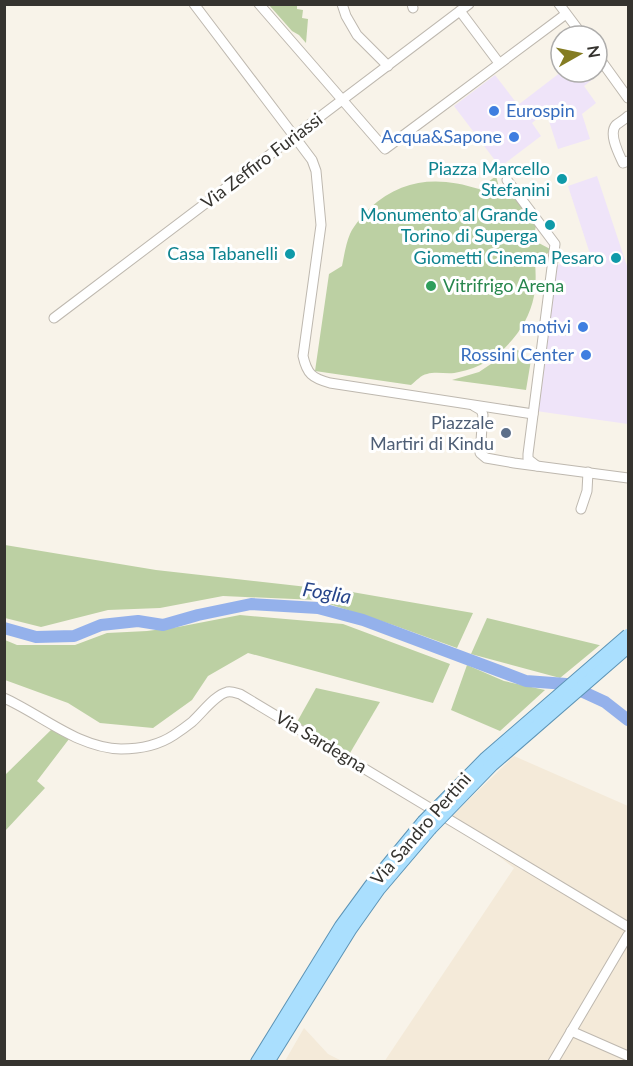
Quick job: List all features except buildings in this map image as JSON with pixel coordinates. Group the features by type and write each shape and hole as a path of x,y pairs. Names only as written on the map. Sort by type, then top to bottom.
{"main road":[{"name":"Via Sandro Pertini","path":"257,1062 341,926 371,885 486,758 628,635"},
{"name":"Via Sandro Pertini","path":"268,1062 350,930 426,825 628,647"}],"street":[{"path":"194,4 312,160 316,171 321,225 303,356 310,374 317,380 330,383 533,414"},
{"path":"259,4 385,149 566,14"},
{"path":"342,4 357,35 388,66"},
{"name":"Via Zeffiro Furiassi","path":"54,318 469,4"},
{"path":"559,4 574,24"},
{"path":"460,11 499,63"},
{"path":"609,72 628,98"},
{"path":"628,116 616,125 614,138 623,163 628,161"},
{"path":"507,180 555,244 528,459 537,466"},
{"path":"473,405 483,414 480,453 486,458 628,478"},
{"path":"581,509 587,491 588,472"},
{"name":"Via Sardegna","path":"4,698 76,737 94,744 119,749 153,744 172,736 191,723 220,695 227,692 240,694 628,927"},
{"path":"553,1062 628,935"},
{"path":"571,1031 628,1056"}],"shaded area":[{"path":"495,75 518,105 549,81 549,84 587,84 584,86 596,103 582,114 590,139 558,149 548,118 544,113 532,123 541,136 500,167 454,106"},
{"name":"Rossini Center","path":"597,176 628,267 628,424 536,411 557,265 590,254 568,186"},
{"path":"514,756 628,806 628,1061 384,1062 514,868 476,839 447,821"},
{"path":"304,1028 328,1054 342,1061 285,1061"}],"green space":[{"path":"269,5 297,5 297,9 303,10 302,18 308,19 306,43 292,31"},
{"name":"Vitrifrigo Arena","path":"496,176 502,198 516,199 536,226 533,240 552,250 535,263 535,288 530,309 525,322 508,345 473,368 455,373 425,375 411,385 315,371 329,274 342,266 350,234 364,214 382,198 408,185 435,181 479,189"},
{"path":"515,348 531,360 526,390 452,380 479,372"},
{"path":"5,545 156,570 352,592 473,613 457,648 317,600 223,596 160,608 108,610 41,627 5,618"},
{"path":"240,615 343,624 450,664 433,703 248,653 208,676 192,700 153,728 100,723 68,703 5,680 5,640 17,645 75,645 107,633 178,627"},
{"path":"487,618 600,645 560,678 471,654"},
{"path":"467,665 504,681 545,690 500,731 451,710"},
{"path":"316,688 380,702 350,753 297,722"},
{"path":"52,729 69,739 37,781 45,788 5,831 5,775"}],"waterway":[{"name":"Foglia","path":"4,628 36,637 74,636 101,625 138,621 163,625 251,604 318,608 363,620 526,681 566,684 605,702 628,720"}],"place":[{"name":"Eurospin","path":"494,111"},
{"name":"Acqua&Sapone","path":"514,137"},
{"name":"Piazza Marcello Stefanini","path":"562,179"},
{"name":"Monumento al Grande Torino di Superga","path":"550,225"},
{"name":"Casa Tabanelli","path":"290,254"},
{"name":"Giometti Cinema Pesaro","path":"616,258"},
{"name":"Vitrifrigo Arena","path":"431,286"},
{"name":"motivi","path":"583,327"},
{"name":"Rossini Center","path":"586,355"},
{"name":"Piazzale Martiri di Kindu","path":"506,433"}]}
